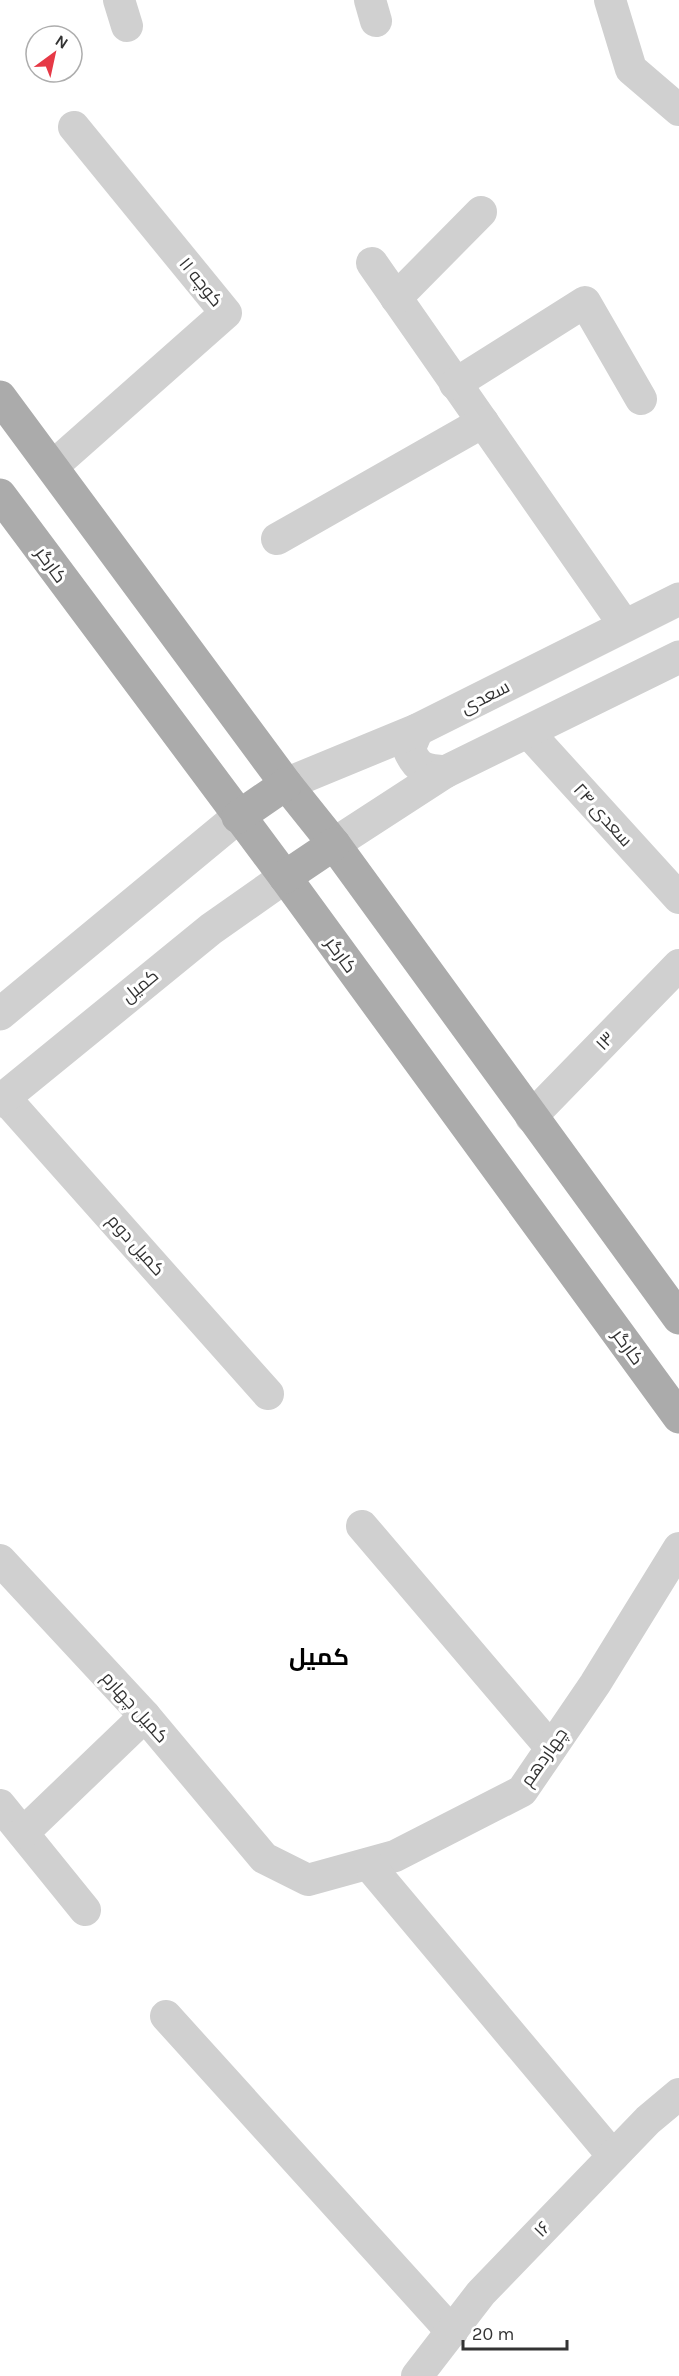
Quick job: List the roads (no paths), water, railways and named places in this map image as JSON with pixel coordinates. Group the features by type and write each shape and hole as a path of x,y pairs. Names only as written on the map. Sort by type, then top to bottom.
{"main road":[{"path":"0,397 285,783 334,844 679,1318"},
{"name":"کارگر","path":"0,495 285,877 679,1417"},
{"path":"238,817 285,783"},
{"path":"285,877 334,844"}],"street":[{"path":"610,0 631,69 679,110"},
{"name":"کوچه ۱۱","path":"52,467 226,313 74,127"},
{"path":"396,298 481,212"},
{"path":"372,263 624,626"},
{"path":"455,384 585,302 640,399"},
{"path":"277,539 483,422"},
{"name":"سعدی","path":"285,783 417,730 679,600"},
{"path":"334,844 445,772 679,657"},
{"path":"417,730 409,749 414,762 427,770 445,772"},
{"name":"سعدی ۲۴","path":"528,732 679,898"},
{"path":"0,1014 238,817"},
{"name":"کمیل","path":"2,1099 211,929 285,877"},
{"name":"۱۳","path":"531,1117 679,965"},
{"name":"کمیل دوم","path":"2,1099 267,1394"},
{"path":"362,1526 551,1748"},
{"name":"چهاردهم","path":"264,1858 308,1880 395,1856 522,1791 595,1684 679,1548"},
{"name":"کمیل چهارم","path":"0,1560 146,1716 264,1858"},
{"path":"23,1833 146,1716"},
{"path":"0,1805 85,1910"},
{"path":"368,1864 613,2156"},
{"path":"166,2016 452,2332"},
{"name":"۱۶","path":"417,2376 481,2293 648,2120 679,2094"}],"district":[{"name":"کمیل","path":"319,1657"}]}
